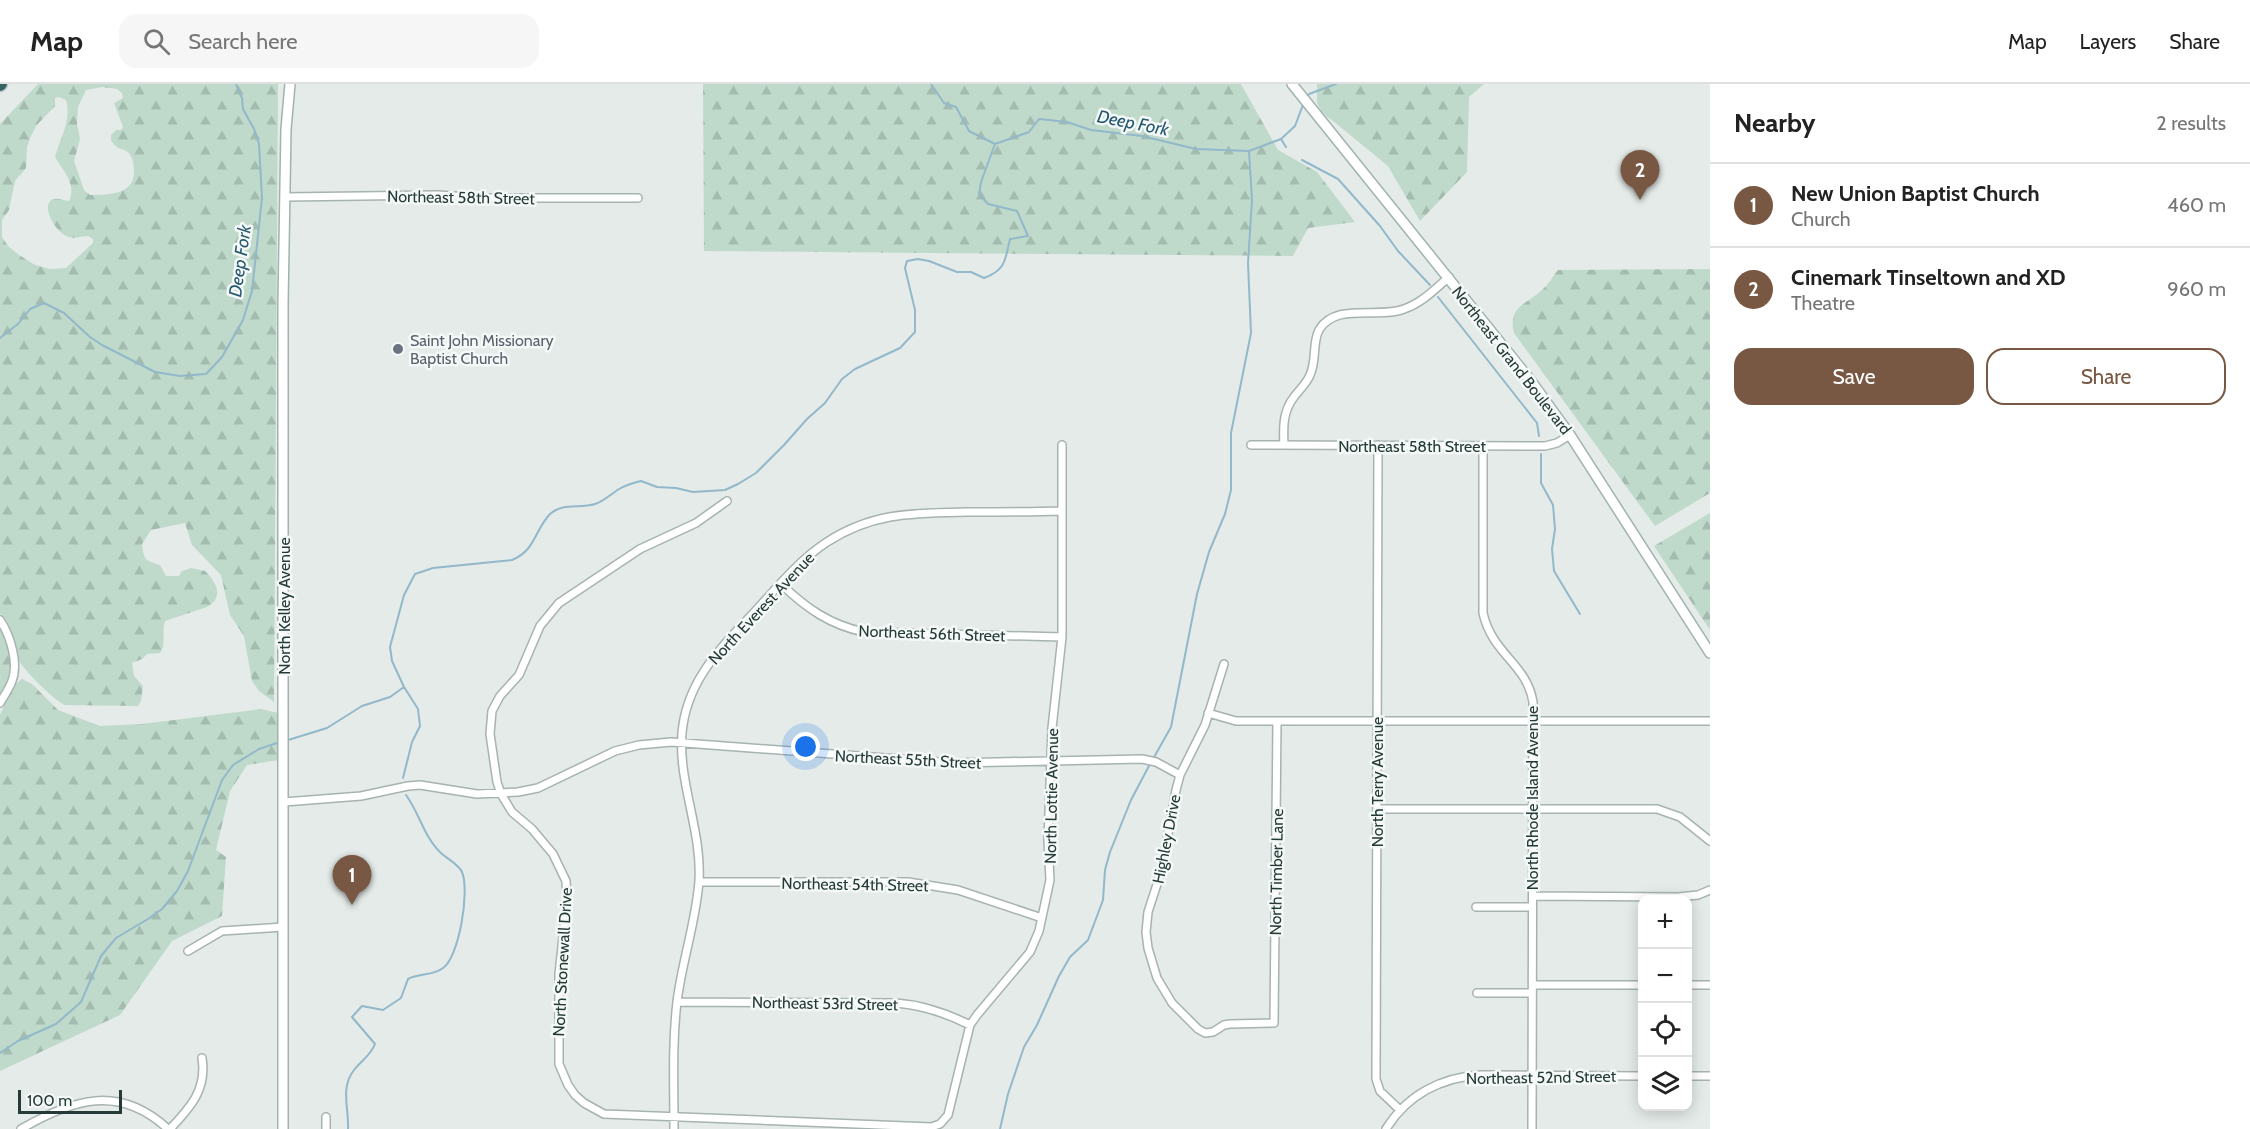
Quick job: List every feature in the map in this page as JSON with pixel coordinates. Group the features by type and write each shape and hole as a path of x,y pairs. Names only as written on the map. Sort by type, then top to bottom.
{"street":[{"name":"North Kelley Avenue","path":"283,1129 285,197 286,129 290,84"},
{"name":"Northeast Grand Boulevard","path":"1292,84 1502,343 1570,435 1710,653"},
{"name":"Northeast 58th Street","path":"285,197 437,195 486,198 638,198"},
{"path":"1284,444 1286,413 1291,400 1311,374 1316,339 1323,325 1337,315 1381,314 1403,310 1423,300 1449,277"},
{"name":"Northeast 58th Street","path":"1251,444 1552,445 1570,435"},
{"name":"North Lottie Avenue","path":"863,1127 931,1127 945,1120 970,1026 977,1014 1030,952 1039,931 1050,880 1048,841 1053,710 1062,637 1062,445"},
{"name":"North Terry Avenue","path":"1378,446 1376,1079 1380,1091 1400,1110"},
{"name":"North Rhode Island Avenue","path":"1482,446 1483,613 1488,629 1499,649 1526,678 1533,702 1532,1129"},
{"name":"North Stonewall Drive","path":"674,1117 604,1114 584,1103 568,1086 558,1054 559,974 567,900 566,881 553,854 532,829 512,812 501,794 490,734 492,711 500,696 519,675 545,618 566,598 640,549 696,523 727,501"},
{"name":"North Everest Avenue","path":"675,1129 674,1046 677,1002 699,882 698,844 683,765 682,742 684,722 691,696 704,669 721,647 803,561 826,543 851,528 879,518 909,513 1062,511"},
{"name":"Northeast 56th Street","path":"781,584 813,612 840,626 857,631 892,634 1062,637"},
{"path":"0,620 8,634 14,669 13,679 0,703"},
{"name":"Highley Drive","path":"1209,1033 1198,1029 1166,995 1157,978 1146,939 1148,912 1161,872 1171,811 1180,775 1208,713 1224,664"},
{"path":"1208,713 1236,721 1710,721"},
{"name":"North Timber Lane","path":"1209,1033 1224,1025 1274,1023 1277,721"},
{"name":"Northeast 55th Street","path":"284,802 361,796 420,785 464,793 501,794 538,788 609,753 627,747 682,742 976,764 1150,759 1180,775"},
{"path":"1377,809 1665,811 1680,817 1710,841"},
{"name":"Northeast 54th Street","path":"699,882 924,884 966,893 1042,918"},
{"path":"1533,896 1678,897 1698,895 1710,890"},
{"path":"1476,907 1532,907"},
{"path":"188,951 222,931 283,927"},
{"path":"1477,993 1638,985"},
{"path":"1692,985 1710,985"},
{"name":"Northeast 53rd Street","path":"677,1002 896,1003 933,1010 970,1026"},
{"path":"21,1129 62,1108 83,1101 99,1100 137,1108 169,1129 187,1110 201,1086 204,1073 202,1058"},
{"name":"Northeast 52nd Street","path":"1386,1129 1400,1110 1420,1093 1434,1085 1458,1078 1638,1076"},
{"path":"1692,1076 1710,1076"},
{"path":"326,1117 326,1129"},
{"path":"674,1117 863,1127"}],"green space":[{"path":"38,84 278,84 274,702 259,691 252,681 244,636 230,615 221,575 192,545 185,523 151,530 142,544 145,557 160,565 166,576 179,576 182,571 191,568 205,571 213,580 217,590 216,599 207,607 165,621 160,653 147,654 132,663 134,676 143,686 138,706 65,705 39,684 17,658 8,623 0,614 0,124","holes":["102,87 117,89 122,93 123,98 114,103 123,127 111,135 111,140 117,147 129,153 134,171 133,179 125,189 112,194 90,195 84,190 74,161 80,139 77,124 78,107 86,90","55,98 66,100 68,115 55,157 68,178 71,195 69,201 54,199 50,202 49,213 59,231 64,235 74,238 88,236 93,239 93,243 66,268 50,269 35,265 8,246 2,237 2,220 9,210 15,181 26,168 27,147 31,136 36,126 55,106"]},
{"path":"703,84 1241,84 1278,150 1317,172 1355,222 1308,228 1293,256 704,251"},
{"path":"1317,84 1484,84 1469,97 1467,172 1420,221 1388,166 1322,112 1317,103"},
{"path":"1710,269 1710,493 1655,526 1514,333 1513,317 1520,306 1545,287 1558,270"},
{"path":"1710,513 1710,630 1654,546"},
{"path":"0,626 7,643 10,662 8,680 0,696"},
{"path":"22,679 32,684 58,710 100,726 142,724 261,709 278,713 279,760 247,765 230,791 216,850 226,857 222,916 172,941 120,1015 0,1071 0,715 13,686"}],"waterway":[{"name":"Deep Fork","path":"0,338 18,324 30,309 44,303 64,313 102,345 155,372 180,376 206,374 222,357 243,320 252,291 262,198 259,144 243,109 242,98 236,84"},
{"name":"Deep Fork","path":"931,84 944,103 956,107 969,131 995,144"},
{"name":"Deep Fork","path":"1307,97 1309,94 1336,84"},
{"name":"Deep Fork","path":"995,144 1029,132 1039,119 1067,122 1091,130 1142,136 1196,149 1249,151 1281,139 1295,126 1304,102"},
{"path":"1281,139 1286,147"},
{"path":"403,778 412,742 420,726 418,709 404,687 392,661 390,647 404,595 415,574 433,568 512,560 526,551 545,520 555,510 595,504 632,483 641,481 657,487 693,492 725,490 756,473 825,403 842,379 855,369 900,348 915,332 915,310 905,268 907,261 918,259 929,261 957,272 971,272 984,278 1001,268 1010,239 1028,236 1017,211 988,204 979,194 995,144"},
{"path":"1153,759 1171,727 1197,594 1231,490 1231,433 1251,333 1248,263 1252,200 1249,151"},
{"path":"1302,160 1338,179 1380,226 1398,251 1430,285"},
{"path":"1438,297 1537,423 1539,436"},
{"path":"1541,454 1541,483 1553,505 1554,571 1580,614"},
{"path":"285,741 327,728 362,706 390,697 404,687"},
{"path":"0,1053 18,1041 56,1024 81,1002 101,956 116,938 162,909 177,891 188,871 222,780 233,765 259,749 280,742"},
{"path":"1000,1129 1008,1094 1024,1047 1070,957 1088,940 1103,900 1105,870 1110,852 1131,800 1150,764"},
{"path":"348,1129 347,1084 354,1070 375,1044 352,1017 362,1006 383,1010 401,998 408,979 443,968 454,951 464,908 465,893 461,869 436,848 406,795"}],"place":[{"name":"Cinemark Tinseltown and XD","path":"1640,200"},
{"name":"Saint John Missionary Baptist Church","path":"398,349"},
{"name":"New Union Baptist Church","path":"352,905"}]}
